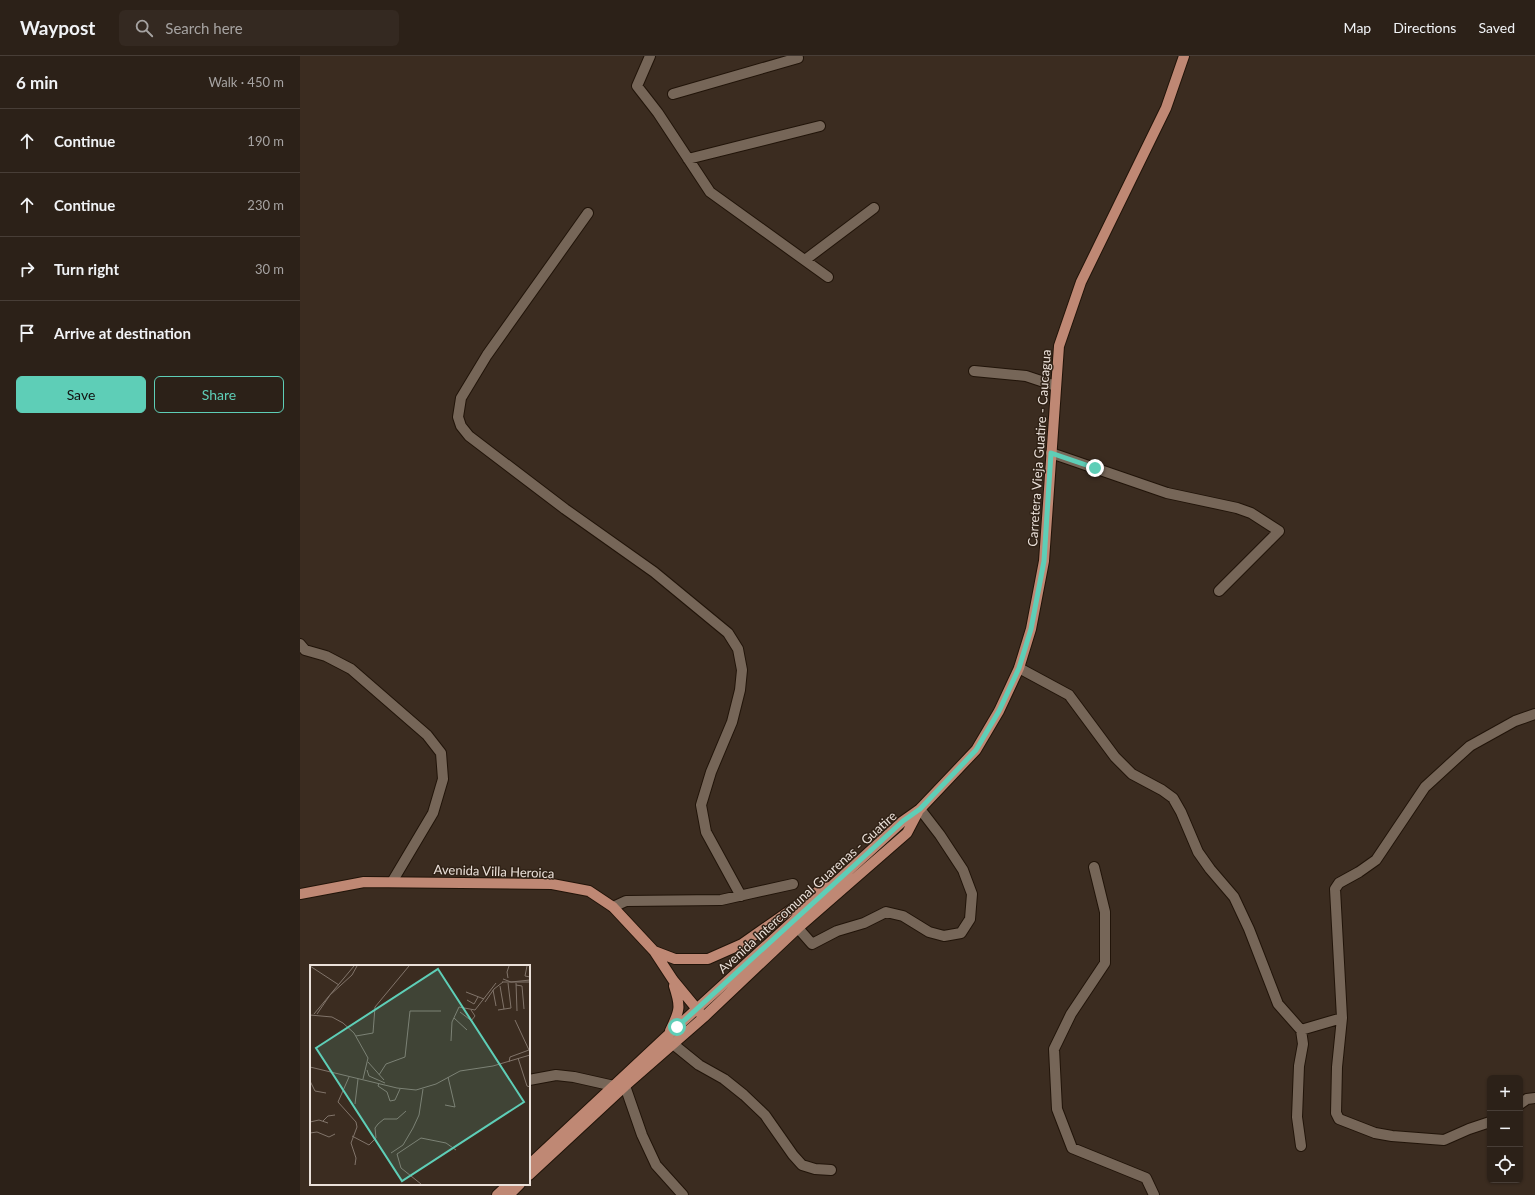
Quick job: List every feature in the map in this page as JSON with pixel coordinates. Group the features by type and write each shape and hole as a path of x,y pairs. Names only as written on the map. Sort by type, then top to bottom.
{"main road":[{"name":"Carretera Vieja Guatire - Caucagua","path":"920,809 976,750 999,711 1019,668 1031,629 1044,561 1059,346 1081,282 1166,108 1184,56"},
{"name":"Avenida Intercomunal Guarenas - Guatire","path":"700,1013 903,821 920,809"},
{"name":"Avenida Intercomunal Guarenas - Guatire","path":"530,1164 614,1086 670,1040 907,833 920,809"},
{"path":"654,951 675,959 708,959 742,944 861,861"},
{"name":"Avenida Villa Heroica","path":"300,894 364,882 552,884 589,891 613,907 654,951 673,980 700,1013"},
{"path":"670,1040 680,1004 673,980"},
{"name":"Avenida Intercomunal Guarenas - Guatire","path":"530,1174 625,1086 670,1040"},
{"path":"497,1195 508,1185"},
{"path":"509,1195 519,1185"}],"street":[{"path":"650,56 637,86 710,192 828,277"},
{"path":"673,94 782,59 798,58"},
{"path":"688,158 820,126"},
{"path":"805,260 874,208"},
{"path":"588,213 487,355 461,398 458,417 461,426 469,436 654,572 728,633 738,649 742,670 740,690 732,722 711,772 701,805 706,832 741,896"},
{"path":"974,371 1026,376 1056,386"},
{"path":"1051,453 1167,493 1237,508 1251,513 1279,531 1219,591"},
{"path":"300,644 305,650 326,656 351,669 427,735 441,753 443,779 433,813 392,882"},
{"path":"1019,668 1069,695 1115,758 1132,774 1162,790 1173,798 1181,812 1198,852 1210,869 1234,897 1249,929 1278,1004 1301,1030 1303,1044 1299,1066 1297,1118 1301,1146"},
{"path":"1487,1123 1444,1140 1392,1136 1375,1133 1339,1119 1336,1113 1336,1098 1337,1067 1342,1018 1335,889 1339,883 1359,872 1376,860 1425,787 1470,746 1515,721 1535,714"},
{"path":"798,928 812,944 838,931 864,923 886,912 903,916 929,932 944,936 961,933 970,919 972,894 963,870 940,835 920,809"},
{"path":"1094,867 1105,912 1105,963 1071,1014 1054,1049 1057,1109 1072,1148 1146,1178 1154,1195"},
{"path":"613,907 626,901 721,900 794,884"},
{"path":"1301,1030 1342,1018"},
{"path":"670,1040 699,1065 724,1079 744,1095 765,1115 792,1155 802,1165 815,1170 831,1170"},
{"path":"530,1080 556,1075 574,1077 614,1086"},
{"path":"625,1086 642,1135 656,1165 684,1195"},
{"path":"1523,1102 1528,1099 1535,1098"}],"route":[{"path":"677,1027 861,861 903,821 920,809 976,750 999,711 1019,668 1031,629 1044,561 1051,453 1095,468"}]}
